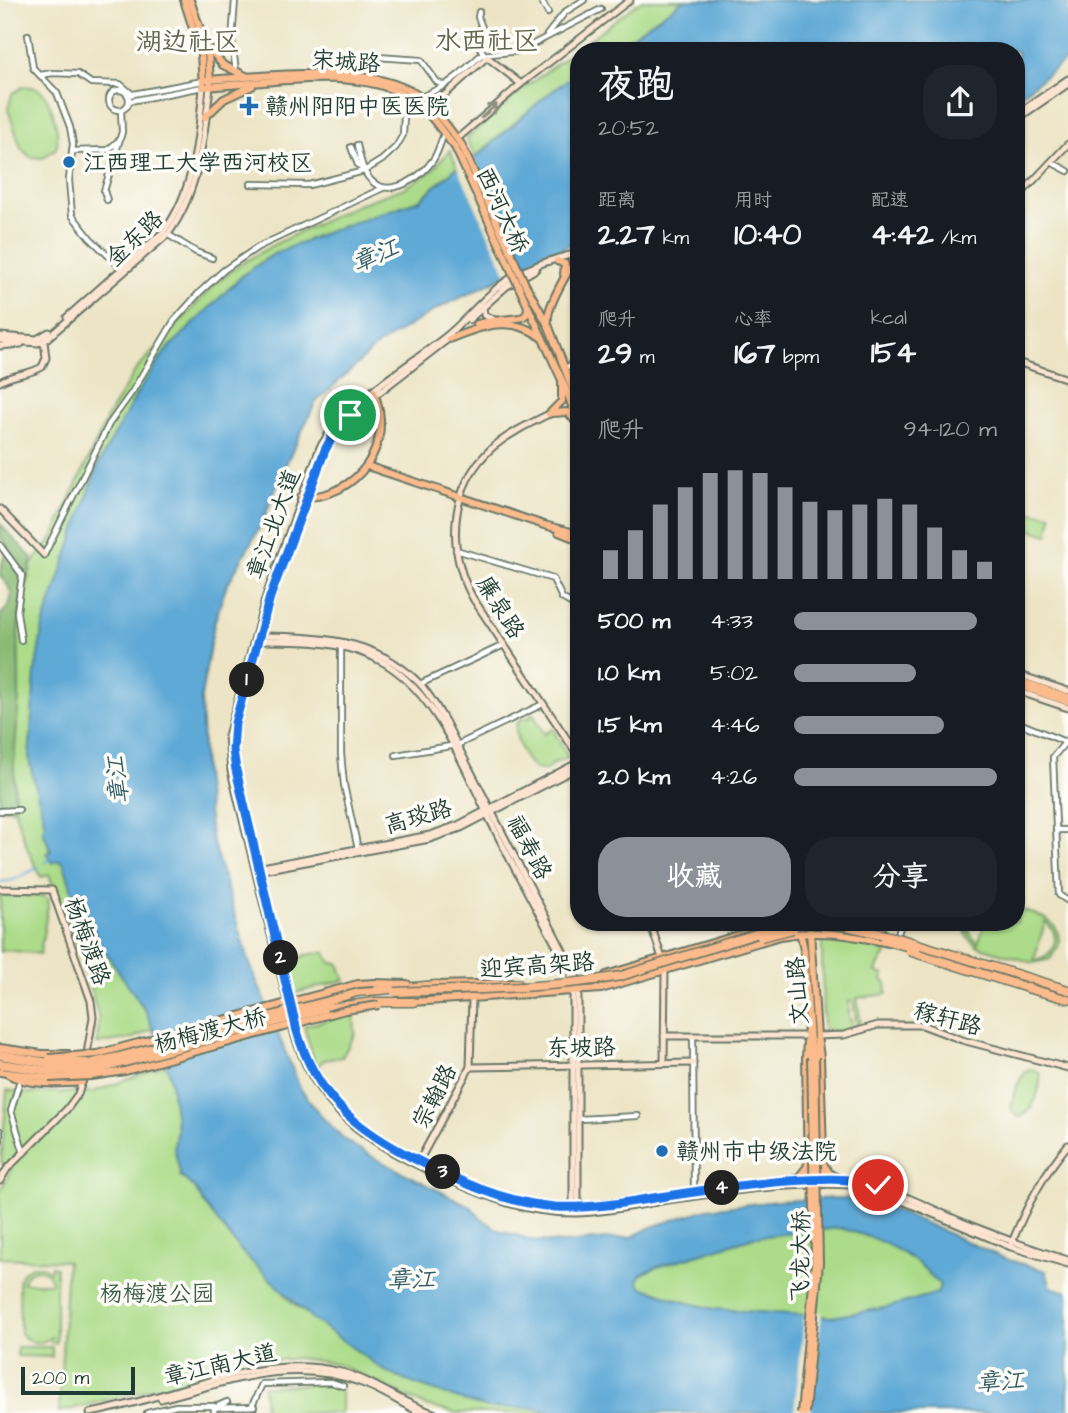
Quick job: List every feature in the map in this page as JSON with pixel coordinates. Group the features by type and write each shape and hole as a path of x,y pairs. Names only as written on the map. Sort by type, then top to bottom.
{"highway":[{"name":"迎宾高架路","path":"395,995 550,986 598,980 621,976 765,931"},
{"name":"迎宾高架路","path":"374,994 550,990 598,985 786,931"},
{"name":"迎宾高架路","path":"847,931 867,934 1068,994"},
{"name":"迎宾高架路","path":"868,931 898,938 1068,994"},
{"path":"867,934 895,946 1034,990 1068,994"},
{"path":"1,1062 49,1068 92,1067 322,1006 341,995 374,994 437,985"},
{"path":"374,994 413,1002"},
{"path":"1,1062 49,1068"}],"main road":[{"path":"184,0 201,54 207,84"},
{"path":"190,0 210,64 207,84"},
{"path":"575,42 629,0"},
{"path":"205,44 220,62 236,73 257,80"},
{"path":"458,144 521,84 570,46"},
{"path":"431,107 487,57 521,84"},
{"name":"宋城路","path":"207,84 340,74 369,76 398,85 420,97 431,107 458,144"},
{"name":"宋城路","path":"257,80 340,79 382,85 413,100 427,112 444,134 458,144"},
{"path":"205,117 224,99 257,80"},
{"path":"1025,109 1068,81"},
{"path":"1025,113 1068,81"},
{"name":"金东路","path":"31,341 49,332 178,221 195,177 205,117 207,84"},
{"name":"金东路","path":"166,233 187,187 207,84"},
{"name":"西河大桥","path":"458,144 522,285"},
{"path":"1025,190 1068,144"},
{"name":"章江北大道","path":"570,257 550,260 517,274 448,337 374,394 347,411 332,427 320,447 256,638 235,723 233,750 256,870 289,1005 306,1056 318,1080 335,1104 380,1142 501,1202 529,1209 576,1210 738,1190 843,1180 860,1181 886,1188 1012,1245"},
{"name":"章江北大道","path":"456,332 481,306 519,278 570,258"},
{"path":"533,298 541,304 553,298 566,266 557,261"},
{"path":"549,327 549,308 570,269"},
{"name":"金东路","path":"44,341 123,270"},
{"path":"522,285 533,298 549,327 570,381"},
{"path":"522,285 570,400"},
{"path":"448,337 492,321 521,318 527,313 529,305"},
{"path":"481,306 484,315 492,321 522,326 543,339"},
{"path":"448,337 492,321"},
{"path":"0,336 44,341 46,358 42,368 0,382"},
{"path":"0,346 31,341"},
{"path":"1025,365 1068,379"},
{"path":"549,414 562,401 561,381"},
{"path":"304,497 325,495 342,488 367,466 375,452 380,434 380,415 374,394"},
{"path":"549,414 568,412 570,414"},
{"name":"廉泉路","path":"549,414 518,429 492,448 474,469 461,497 455,521 455,550 467,589 570,744"},
{"path":"367,466 570,532"},
{"path":"0,509 44,555"},
{"path":"544,525 570,536"},
{"name":"福寿路","path":"256,638 322,637 378,654 420,684 430,696 575,980 576,1210"},
{"name":"福寿路","path":"341,643 384,663 405,677 424,698 455,746"},
{"path":"1025,677 1068,691"},
{"path":"1025,686 1068,700"},
{"path":"1025,694 1068,708"},
{"name":"高琰路","path":"256,870 420,842 452,832 570,770"},
{"name":"高琰路","path":"256,870 430,835 489,812"},
{"name":"杨梅渡路","path":"0,889 52,890 91,1001 93,1017 78,1094 67,1109 7,1169 0,1181"},
{"path":"653,931 662,958"},
{"path":"289,1005 354,989 374,994 387,984 575,980 618,972 752,931"},
{"path":"882,931 1068,994"},
{"path":"413,1002 577,993 625,984 768,940 810,932 841,933 895,945 1068,994"},
{"name":"文山路","path":"810,932 817,1036 813,1057"},
{"name":"文山路","path":"801,933 813,1057"},
{"path":"664,1063 665,971"},
{"name":"杨梅渡大桥","path":"49,1068 346,987 374,994"},
{"name":"杨梅渡大桥","path":"49,1068 92,1076 125,1071 345,1010 374,994"},
{"name":"宗翰路","path":"418,1163 470,1067 472,998"},
{"path":"808,1023 808,1183"},
{"name":"稼轩路","path":"817,1036 844,1035 878,1025 922,1025 962,1040 1068,1069"},
{"path":"664,1036 806,1036"},
{"path":"817,1036 820,1057 823,1182"},
{"path":"1,1062 49,1054 88,1052"},
{"name":"飞龙大桥","path":"803,1413 819,1263 813,1057"},
{"path":"1,1062 17,1079 82,1082"},
{"name":"东坡路","path":"470,1067 693,1063"},
{"name":"福寿路","path":"576,1210 579,1119 577,1065"},
{"path":"1012,1245 1037,1188 1068,1145"},
{"path":"823,1163 830,1174 843,1180"},
{"path":"788,1181 801,1176 808,1165"},
{"name":"章江北大道","path":"576,1210 788,1181 808,1183"},
{"name":"章江北大道","path":"823,1182 874,1189 1012,1245 1068,1262"},
{"name":"章江南大道","path":"90,1413 268,1370 299,1366 341,1372 373,1383 434,1413"},
{"name":"章江南大道","path":"107,1413 268,1370 340,1375 366,1384 421,1413"}],"street":[{"path":"235,0 232,40 236,73"},
{"path":"541,0 548,13"},
{"path":"544,38 565,12 584,0"},
{"path":"420,97 444,86 484,54 520,51 601,9"},
{"path":"479,12 478,17 484,33 476,44 484,54"},
{"path":"28,35 33,68 57,93 72,136 69,180 72,215 90,238 123,270"},
{"path":"377,57 421,60 437,82 444,86"},
{"path":"39,75 78,74 91,83 120,84 130,94 127,108 121,111 110,105 111,95 119,90 130,94 207,84"},
{"path":"130,101 207,84"},
{"path":"107,200 105,187 122,132 121,111"},
{"path":"251,184 309,185 364,171 383,160 396,147 403,135 404,116"},
{"path":"44,555 109,424 174,321 200,292 224,270 258,247 383,188 407,183 425,169 436,155 444,134"},
{"path":"72,151 107,150 119,141"},
{"path":"354,146 364,171 375,184 383,188"},
{"path":"1051,162 1068,171"},
{"path":"166,233 196,252 212,258"},
{"path":"565,368 570,366"},
{"path":"0,545 22,575 17,612 21,640"},
{"path":"455,550 549,577 556,582 562,598 570,603"},
{"path":"341,643 341,754 344,785 358,850"},
{"path":"420,684 505,645"},
{"path":"396,755 455,746 543,704"},
{"path":"1025,725 1066,740 1052,757 1059,895 1068,901"},
{"path":"0,811 19,810"},
{"path":"1056,830 1068,830"},
{"path":"898,935 899,931"},
{"path":"693,1036 694,1192"},
{"path":"19,1083 11,1111 24,1153"},
{"path":"579,1119 638,1116"},
{"path":"0,1131 0,1140"},
{"path":"214,1410 254,1407 262,1384 331,1382 343,1386"},
{"path":"214,1410 228,1402"},
{"path":"147,1413 176,1406 214,1406 214,1410"}],"green space":[{"path":"642,0 684,0 623,42 586,42"},
{"path":"570,54 570,78 476,156 466,139 523,89"},
{"path":"23,87 42,92 53,113 57,129 56,148 43,158 30,157 21,148 8,109 12,94"},
{"path":"450,150 457,167 419,200 332,230 274,254 244,274 165,352 136,395 98,465 43,626 35,673 29,760 45,824 43,831 51,851 47,854 64,863 72,890 89,922 145,1011 153,1029 133,1038 97,1044 99,1019 85,967 49,875 41,877 28,850 14,801 19,692 18,632 20,608 32,564 52,539 108,416 135,371 213,286 241,264 275,244 359,204 404,188 432,171"},
{"path":"1031,512 1052,515 1048,535 1029,529"},
{"path":"0,524 32,558 21,599 18,632 15,809 0,809 0,615 9,605 11,597 7,584 0,575 7,546 0,537"},
{"path":"533,713 544,734 553,729 568,758 554,763 546,770 537,770 530,765 518,740 517,724 521,719 530,718 529,715"},
{"path":"0,896 44,896 49,900 40,954 5,950 0,952"},
{"path":"1025,911 1052,923 1059,936 1059,945 1050,959 1033,963 977,946 967,937 965,931 970,931 978,943 982,931 1025,931","holes":["1045,922 1054,933 1051,950 1047,955 1034,960"]},
{"path":"828,940 854,941 888,952 876,972 884,975 882,980 886,983 887,994 857,998 861,1025 857,1026 853,1001 849,1001 853,1028 837,1031 823,1027 822,943"},
{"path":"325,952 331,963 339,964 345,980 295,993 288,965 306,955"},
{"path":"354,1013 355,1034 342,1057 324,1060 316,1067 304,1026"},
{"name":"杨梅渡公园","path":"166,1065 170,1075 177,1129 174,1148 181,1177 194,1187 242,1252 281,1288 290,1301 385,1371 404,1380 489,1408 535,1408 552,1413 455,1413 426,1406 337,1364 298,1358 260,1362 59,1412 67,1261 0,1258 0,1192 12,1168 1,1163 7,1090 24,1093 93,1092"},
{"path":"1030,1069 1039,1072 1040,1084 1028,1111 1018,1117 1012,1111 1014,1094 1022,1077"},
{"path":"840,1228 862,1234 902,1252 940,1283 938,1293 889,1307 832,1317 714,1309 681,1301 642,1287 638,1282 640,1275 654,1268 754,1237"},
{"path":"31,1266 42,1266 50,1272 51,1266 56,1267 56,1343 51,1343 51,1337 43,1342 35,1342 20,1333 19,1279","holes":["36,1270 47,1274 51,1283 23,1283 25,1276"]},
{"path":"17,1347 52,1347 52,1357 17,1356"},
{"path":"331,1384 341,1390 341,1413 256,1413 256,1410 265,1409 263,1386"}],"water":[{"path":"684,0 1068,0 1068,58 1025,92 1025,42 623,42"},
{"name":"章江","path":"570,78 570,244 435,310 378,345 316,402 284,468 262,523 226,587 214,624 201,697 204,775 211,836 249,962 300,1088 321,1116 346,1141 470,1206 481,1218 499,1230 536,1241 563,1243 632,1237 651,1227 707,1209 777,1201 841,1198 886,1206 1006,1259 1046,1271 1051,1287 1068,1292 1068,1413 552,1413 535,1408 489,1408 473,1404 385,1371 311,1318 242,1252 194,1187 181,1177 174,1147 177,1129 170,1075 153,1029 145,1010 100,944 82,905 72,891 64,864 60,860 53,863 47,854 51,851 43,831 45,824 29,760 35,673 43,626 98,465 136,395 165,352 244,274 274,254 332,230 420,200 455,169 480,154 547,95","holes":["840,1228 882,1242 923,1267 940,1283 938,1293 889,1307 832,1317 714,1309 681,1301 642,1287 638,1282 640,1275 654,1268 754,1237"]}],"pier":[{"path":"472,155 525,269 508,277 456,164"},
{"path":"805,1311 822,1312 811,1413 794,1413"}],"waterway":[{"path":"45,863 50,859"},
{"path":"0,882 14,880 39,867"}],"place":[{"name":"赣州阳阳中医医院","path":"249,106"},
{"name":"江西理工大学西河校区","path":"69,162"},
{"name":"赣州市中级法院","path":"662,1151"}],"district":[{"name":"水西社区","path":"487,40"},
{"name":"湖边社区","path":"188,41"}],"route":[{"path":"350,415 336,430 325,450 300,513 270,597 233,737 236,770 297,1031 312,1068 327,1093 335,1104 380,1142 484,1191 530,1204 578,1207 802,1180 852,1180 878,1185"}]}
